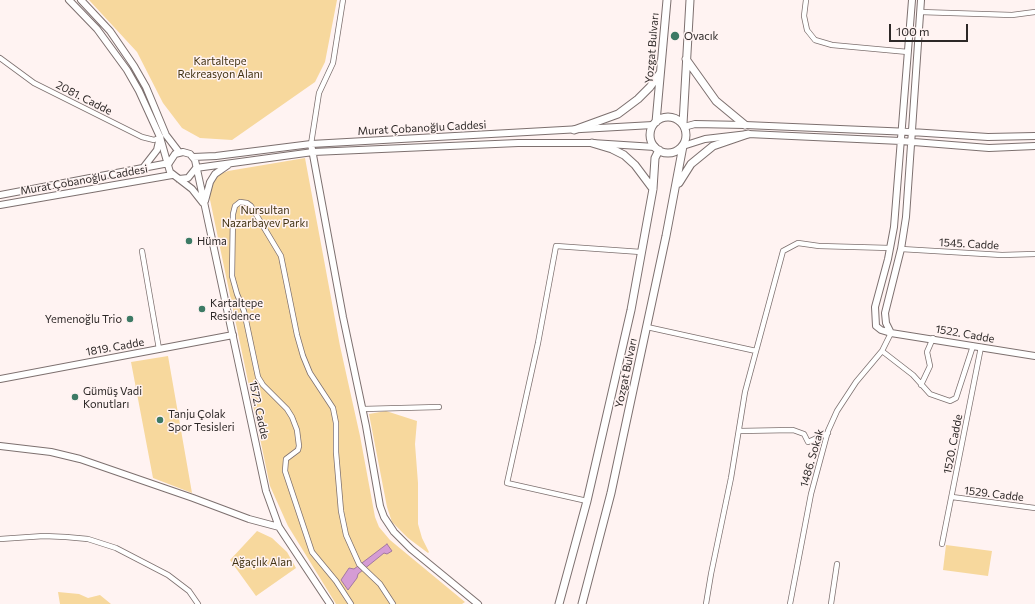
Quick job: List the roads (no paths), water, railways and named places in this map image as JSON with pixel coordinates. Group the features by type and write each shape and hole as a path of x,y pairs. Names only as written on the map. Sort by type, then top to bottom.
{"main road":[{"path":"69,0 96,29 127,70 163,136 178,152"},
{"path":"81,0 110,31 134,66 146,88 163,136 169,168 174,176 192,189 205,206"},
{"name":"Yozgat Bulvarı","path":"654,123 661,71 667,0"},
{"path":"683,146 686,136 684,125 690,0"},
{"path":"891,333 880,330 876,326 874,317 894,227 912,0"},
{"path":"891,333 886,323 885,313 901,249 910,175 911,132 921,0"},
{"path":"686,59 716,101 745,125"},
{"path":"574,130 618,114 638,99 650,87 661,71"},
{"path":"1035,136 988,137 745,125 684,125 676,118 669,117 663,118 654,123 650,138 657,149 671,153 683,146 705,139 748,134 901,140 989,148 1035,146"},
{"name":"Murat Çobanoğlu Caddesi","path":"193,157 216,156 311,144 574,130 654,123"},
{"path":"676,188 691,164 702,153 724,141 748,134"},
{"path":"143,168 157,150 163,136"},
{"name":"Murat Çobanoğlu Caddesi","path":"196,168 311,153 518,143 592,144 657,149"},
{"path":"311,144 311,153 363,409 380,506 388,525 411,549 478,604"},
{"path":"592,144 612,149 624,155 635,165 653,189"},
{"name":"Yozgat Bulvarı","path":"582,604 611,493 676,188 683,146"},
{"name":"Yozgat Bulvarı","path":"559,604 587,501 631,310 653,189 657,149"},
{"path":"169,163 172,156 178,152 187,152 193,157 196,168 188,178 174,176"},
{"name":"Murat Çobanoğlu Caddesi","path":"0,195 169,163"},
{"path":"205,206 210,182 215,174 232,163"},
{"name":"1572. Cadde","path":"196,168 266,491 279,527 330,604"},
{"name":"Murat Çobanoğlu Caddesi","path":"0,205 174,176"},
{"name":"1522. Cadde","path":"891,333 933,338 1035,356"},
{"name":"1819. Cadde","path":"0,379 233,335"},
{"path":"0,446 50,452 80,459 249,519 279,527"}],"street":[{"path":"311,144 319,93 333,63 343,0"},
{"path":"806,0 804,16 807,30 815,40 832,45 908,52"},
{"path":"920,12 1012,15 1035,12"},
{"name":"2081. Cadde","path":"0,58 34,83 128,131 154,140 163,136"},
{"path":"351,604 336,581 312,552 285,471 284,463 286,459 298,450 297,430 288,409 263,385 258,377 244,311 236,294 232,276 233,214 235,206 240,202 247,203 251,206 281,256 297,335 303,356 310,373 333,408 335,415 336,452 342,521 352,550 358,564 380,584 393,604"},
{"path":"706,604 710,574 731,478 745,392 783,251 798,243 819,246 890,248"},
{"path":"587,501 507,484 538,343 556,246 642,252"},
{"name":"1545. Cadde","path":"901,249 1002,255 1035,254"},
{"path":"142,252 159,349"},
{"path":"647,326 756,350"},
{"name":"1486. Sokak","path":"790,604 811,494 828,433 837,411 856,382 882,351 891,333"},
{"path":"921,385 930,366 927,352 933,338"},
{"path":"882,351 914,375 930,394 950,401 956,398 973,346"},
{"name":"1520. Cadde","path":"942,544 981,347"},
{"path":"363,409 438,407"},
{"path":"739,431 793,430 804,434 808,442 828,433"},
{"name":"1529. Cadde","path":"952,497 1035,508"},
{"path":"0,539 44,536 88,539 116,548 168,575 189,591 198,604"},
{"path":"831,604 838,564"}],"place":[{"name":"Ovacık","path":"675,36"},
{"name":"Hüma","path":"189,241"},
{"name":"Kartaltepe Residence","path":"202,309"},
{"name":"Yemenoğlu Trio","path":"130,319"},
{"name":"Gümüş Vadi Konutları","path":"75,397"},
{"name":"Tanju Çolak Spor Tesisleri","path":"160,420"}],"park label":[{"name":"Kartaltepe Rekreasyon Alanı","path":"220,67"},
{"name":"Nursultan Nazarbayev Parkı","path":"265,216"},
{"name":"Ağaçlık Alan","path":"262,562"}]}
